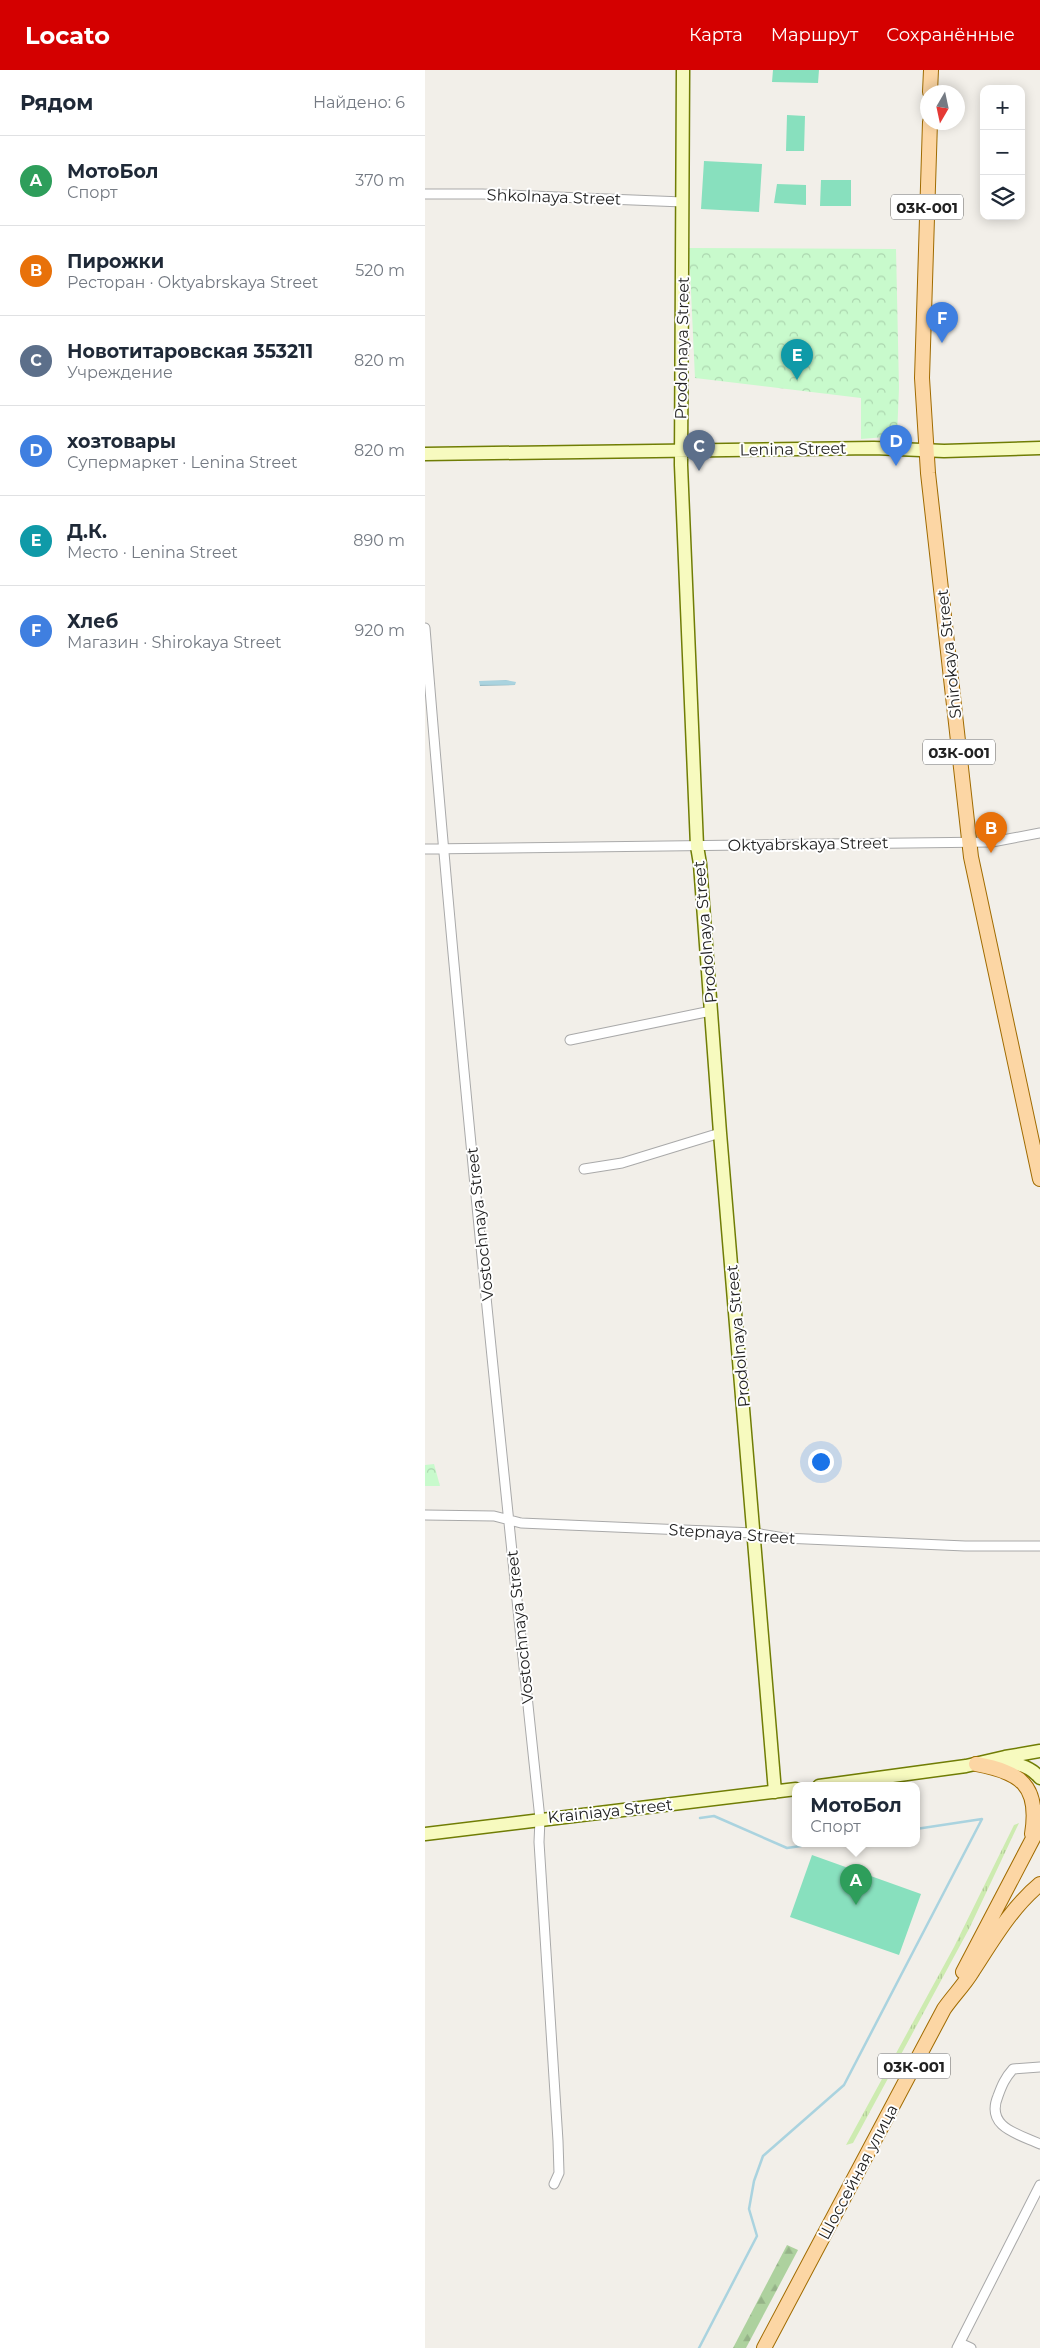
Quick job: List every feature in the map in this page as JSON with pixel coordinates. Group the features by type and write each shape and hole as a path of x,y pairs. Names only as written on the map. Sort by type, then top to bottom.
{"main road":[{"path":"930,85 931,70"},
{"name":"Shirokaya Street","path":"929,130 922,378 926,451 969,842 1040,1179"},
{"name":"03К-001","path":"976,1764 1008,1771 1027,1786 1034,1807 1035,1822 1031,1842"},
{"name":"03К-001","path":"953,1996 969,1959 1040,1825"},
{"name":"03К-001","path":"953,1996 971,1974 1024,1897 1040,1884"},
{"name":"Шоссейная улица","path":"764,2348 953,1996"}],"street":[{"name":"Prodolnaya Street","path":"683,70 681,451 697,846 700,864 720,1133 775,1792"},
{"name":"Shkolnaya Street","path":"425,194 482,194 683,202"},
{"name":"Lenina Street","path":"425,454 874,448 926,451 1040,448"},
{"name":"Vostochnaya Street","path":"425,628 443,848 540,1819 539,1842 558,2141 559,2173 554,2184"},
{"name":"Oktyabrskaya Street","path":"425,848 992,842 1040,833"},
{"path":"570,1040 711,1011"},
{"path":"584,1169 622,1163 720,1133"},
{"name":"Stepnaya Street","path":"425,1515 494,1516 521,1523 754,1533 784,1538 917,1544 1040,1546"},
{"path":"848,1782 976,1764 1040,1751"},
{"path":"976,1764 1003,1762 1018,1764 1029,1768 1040,1778"},
{"name":"Krainiaya Street","path":"425,1834 792,1790"},
{"path":"1040,2067 1013,2069 1005,2078 993,2106 997,2120 1006,2129 1040,2144"},
{"path":"971,2348 958,2346 1040,2185"}],"green space":[{"path":"773,70 819,70 818,83 772,82"},
{"path":"787,115 805,116 804,151 786,151"},
{"path":"704,161 762,164 759,212 701,209"},
{"path":"821,180 851,180 851,206 820,206"},
{"path":"777,184 806,185 806,205 774,203"},
{"path":"689,248 896,249 899,388 897,436 861,439 861,398 695,378"},
{"path":"434,1464 440,1486 425,1486 425,1465"},
{"path":"1019,1823 969,1929 853,2143 846,2145 954,1947 1014,1825"},
{"path":"812,1855 921,1894 899,1955 790,1917"},
{"path":"787,2245 798,2250 746,2348 733,2348"}],"water":[{"path":"506,680 516,682 515,685 480,686 479,681"}],"waterway":[{"path":"700,1818 714,1816 787,1848 794,1847"},
{"path":"699,2348 757,2236 749,2209 754,2181 763,2156 844,2085 982,1819 920,1828"}],"place":[{"name":"Хлеб","path":"942,343"},
{"name":"Д.К.","path":"797,380"},
{"name":"хозтовары","path":"896,466"},
{"name":"Новотитаровская 353211","path":"699,471"},
{"name":"Пирожки","path":"991,853"},
{"name":"МотоБол","path":"856,1905"}]}
